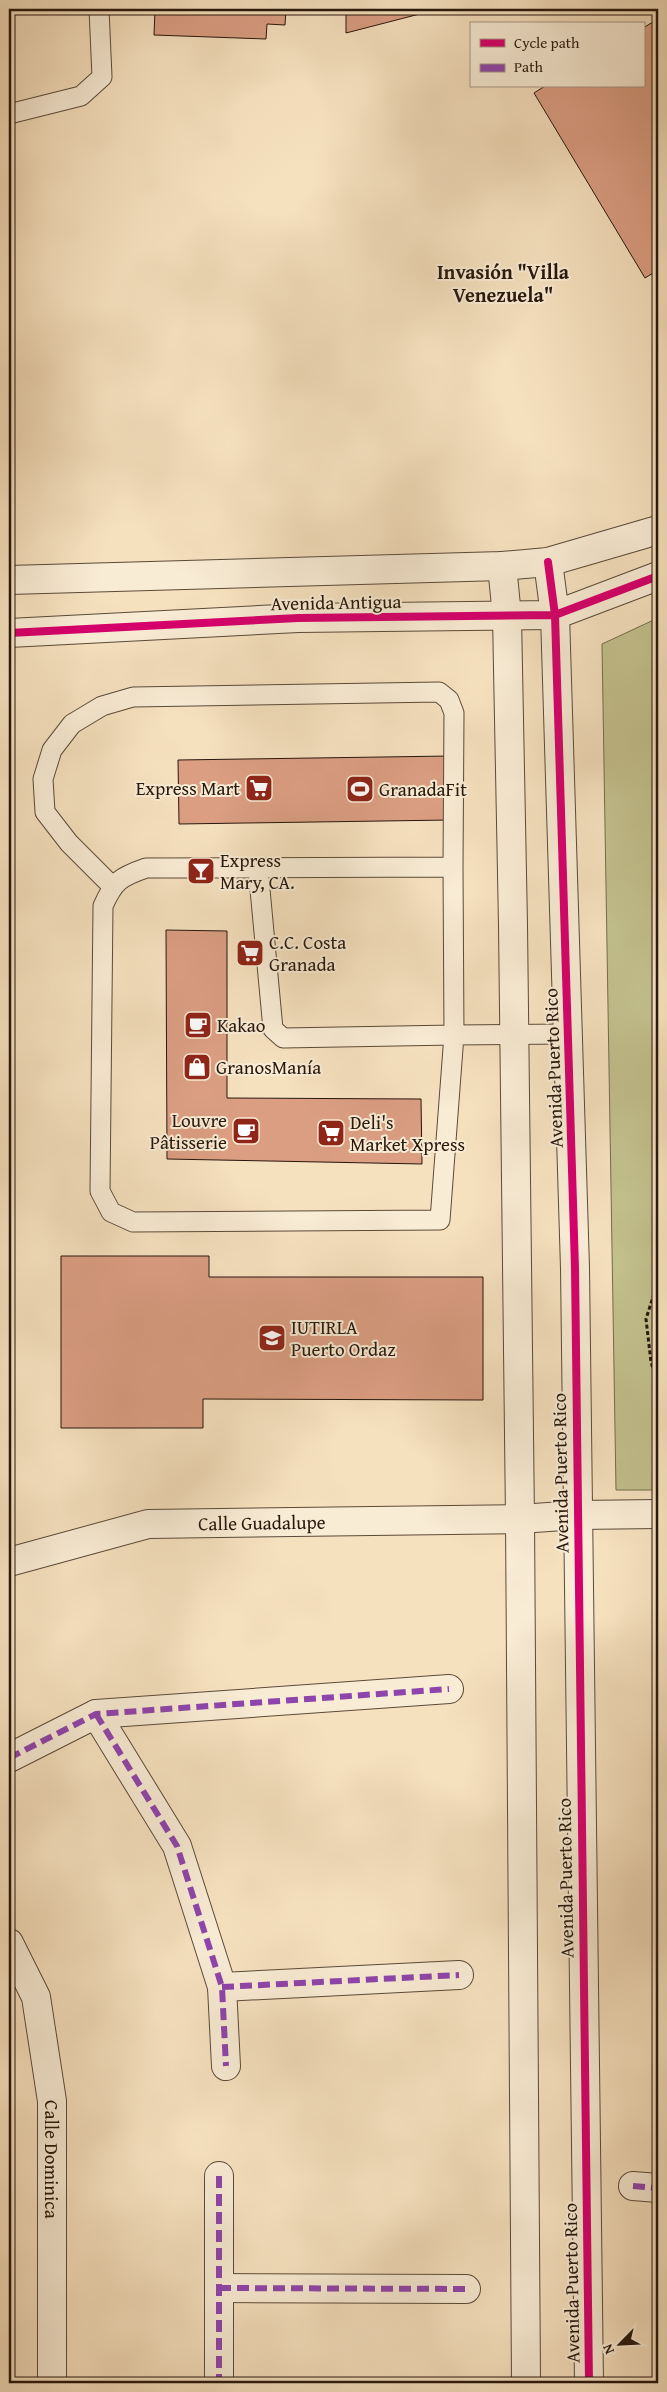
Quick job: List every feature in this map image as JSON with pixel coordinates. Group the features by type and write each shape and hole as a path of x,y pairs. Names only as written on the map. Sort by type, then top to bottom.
{"street":[{"name":"Avenida Antigua","path":"9,580 502,566 548,562 658,530"},
{"name":"Avenida Puerto Rico","path":"548,562 555,615 575,1268 588,2383"},
{"name":"Avenida Puerto Rico","path":"502,566 507,616 514,1033 520,1519 526,2383"},
{"name":"Avenida Antigua","path":"9,633 298,618 555,615 658,576"},
{"name":"Calle Guadalupe","path":"9,1562 148,1524 520,1519 577,1515 658,1514"},
{"path":"9,1758 96,1714 449,1689"},
{"path":"96,1714 177,1846 222,1987 226,2066"},
{"name":"Calle Dominica","path":"9,1943 36,1997 52,2101 52,2383"},
{"path":"222,1987 460,1976"},
{"path":"219,2176 219,2383"},
{"path":"219,2288 466,2289"}],"lane":[{"path":"9,114 80,96 102,77 99,9"},
{"path":"112,886 69,843 45,812 43,778 52,750 72,724 102,706 133,697 439,692 449,700 454,713 454,1035 440,1220 133,1222 110,1212 100,1191 103,906 112,886 126,875 146,868 453,867"},
{"path":"258,868 273,1029 283,1038 514,1033 568,1034"}],"path":[{"path":"658,1281 646,1319 651,1362 658,1386"}],"shaded area":[{"path":"658,618 658,1490 616,1490 602,644"}],"building":[{"path":"155,9 286,9 285,25 267,24 266,39 154,35"},
{"path":"346,9 439,9 346,33"},
{"path":"658,19 658,270 645,278 534,93 542,88 644,88 644,27"},
{"path":"449,756 450,820 179,824 178,760"},
{"path":"166,930 227,931 227,1098 421,1099 422,1164 167,1159"},
{"name":"IUTIRLA Puerto Ordaz","path":"61,1256 209,1256 209,1277 483,1277 483,1400 203,1399 203,1428 61,1428"}],"marked path":[{"path":"9,1758 96,1714 449,1689"},
{"path":"96,1714 177,1846 222,1987 226,2066"},
{"path":"222,1987 459,1975"},
{"path":"219,2176 219,2383"},
{"path":"633,2186 658,2188"},
{"path":"219,2288 466,2289"}],"cycle path":[{"path":"548,562 555,615 575,1268 589,2383"},
{"path":"9,633 298,618 555,615 658,576"}],"place":[{"name":"Express Mart","path":"259,788"},
{"name":"GranadaFit","path":"360,789"},
{"name":"Express Mary, CA.","path":"201,871"},
{"name":"C.C. Costa Granada","path":"250,953"},
{"name":"Kakao","path":"198,1025"},
{"name":"GranosManía","path":"197,1067"},
{"name":"Louvre Pâtisserie","path":"246,1131"},
{"name":"Deli's Market Xpress","path":"331,1133"},
{"name":"IUTIRLA Puerto Ordaz","path":"272,1338"}],"district":[{"name":"Invasión \"Villa Venezuela\"","path":"503,282"}]}
